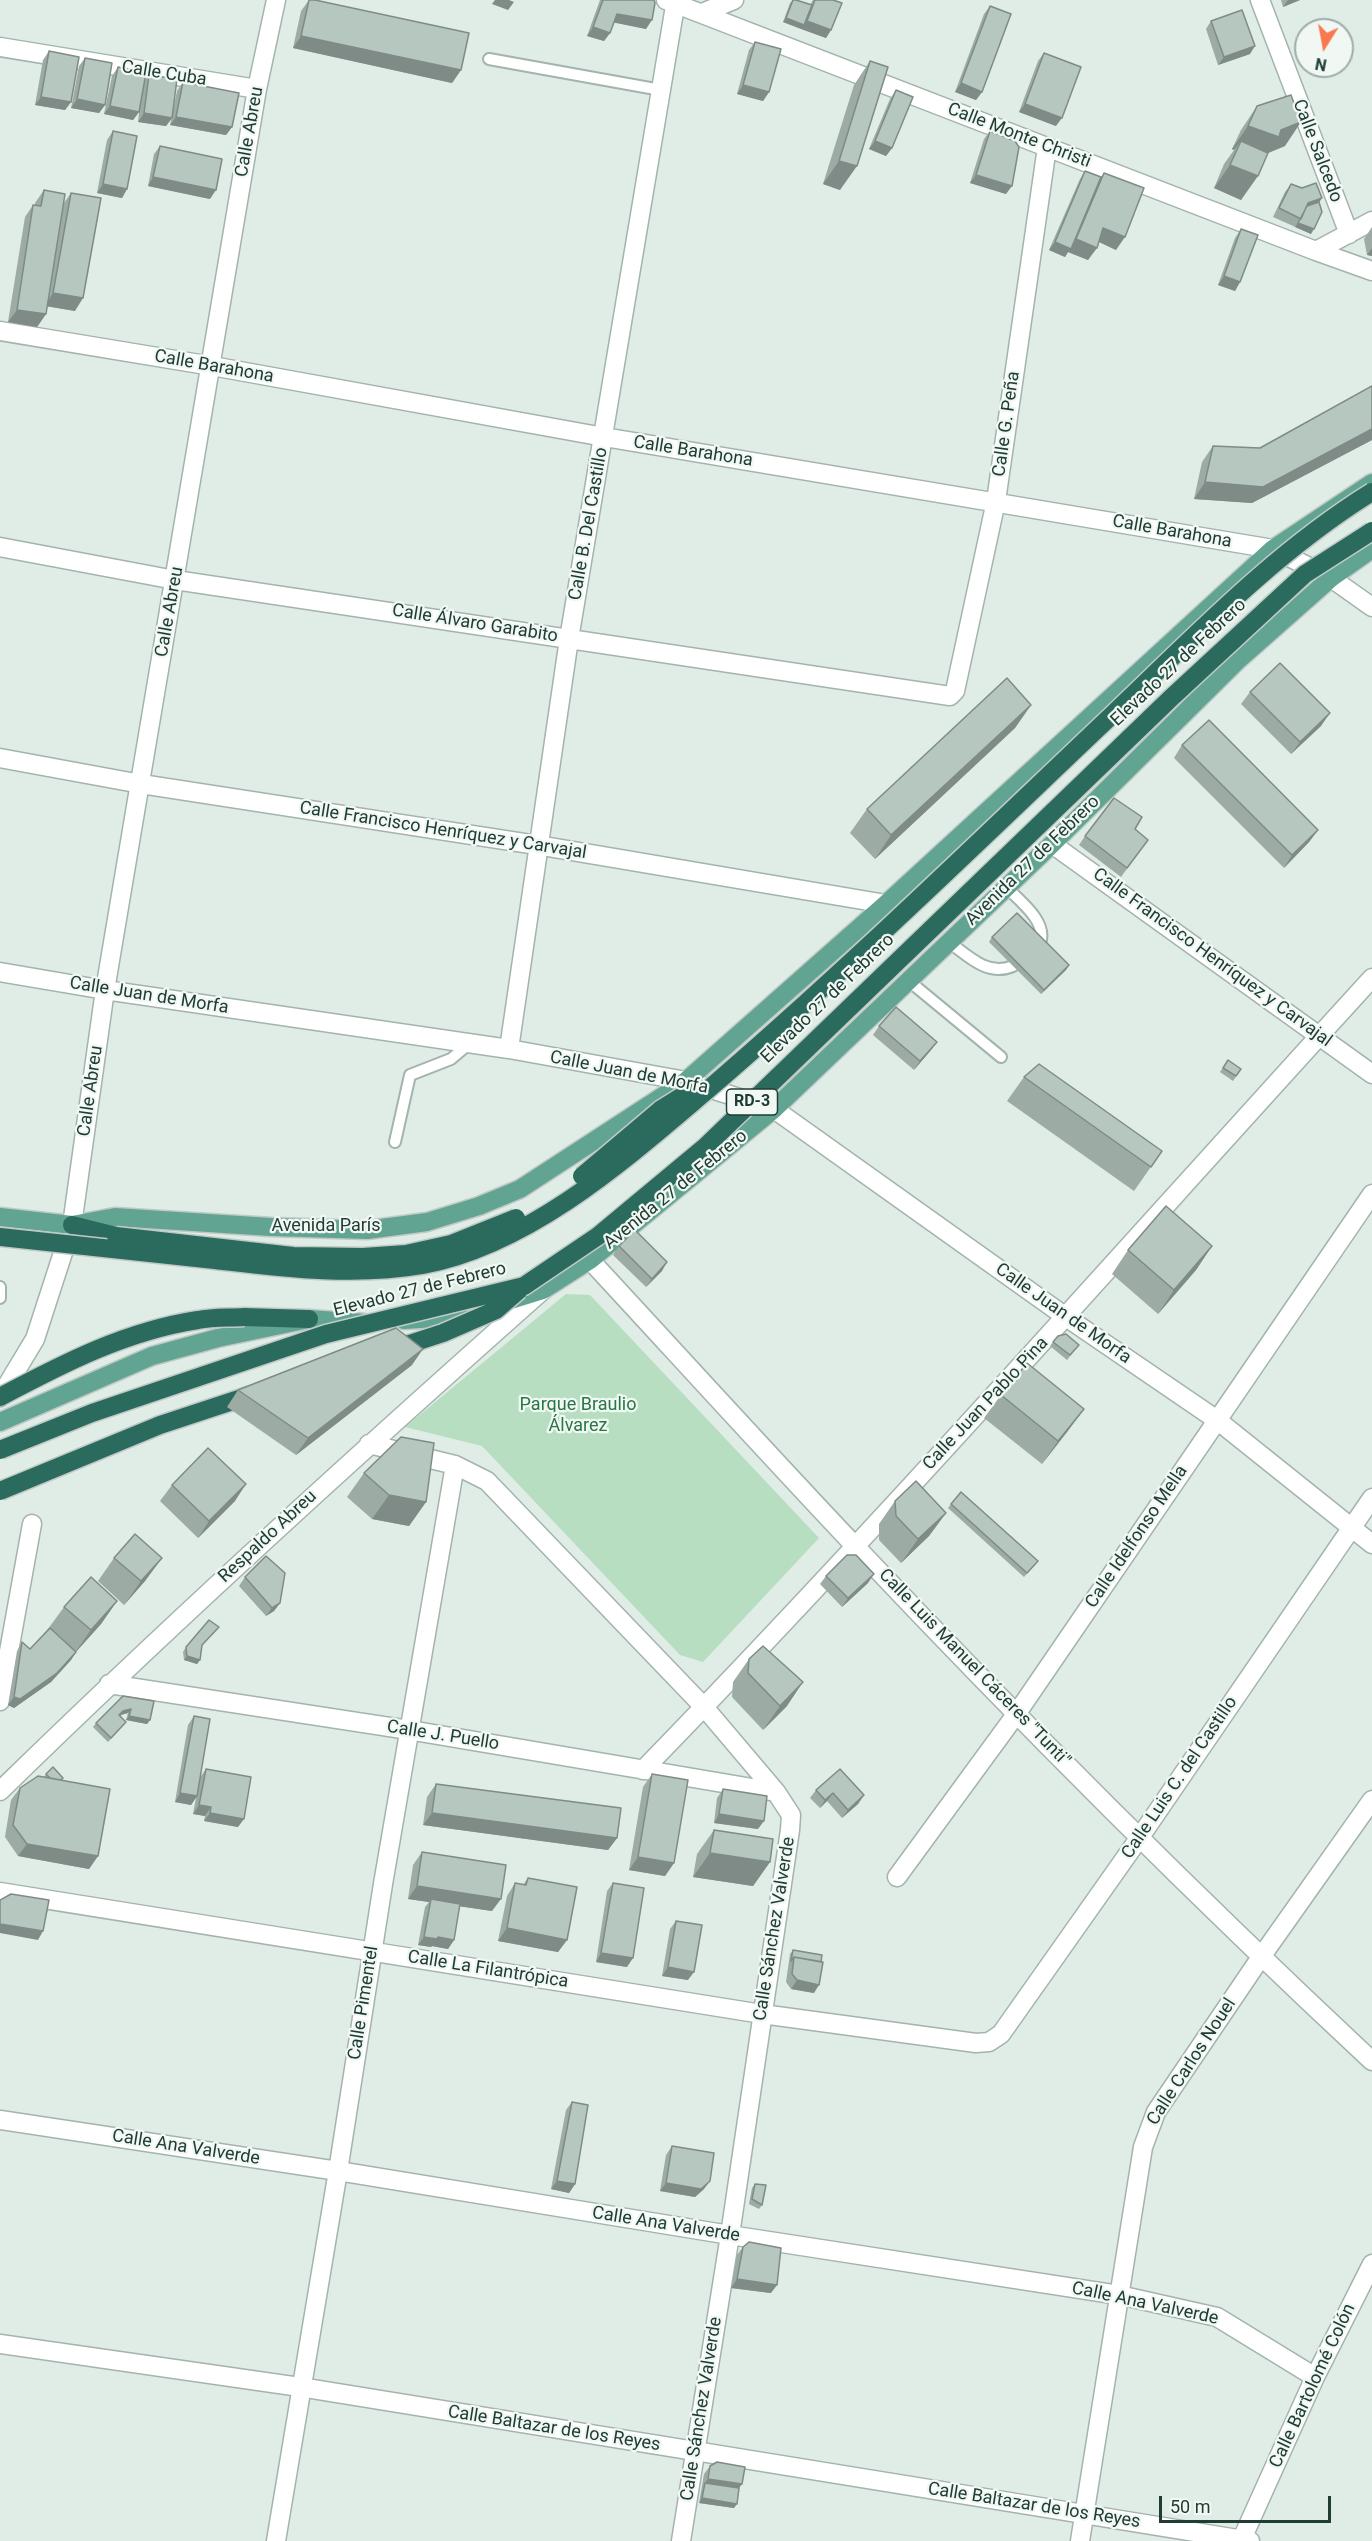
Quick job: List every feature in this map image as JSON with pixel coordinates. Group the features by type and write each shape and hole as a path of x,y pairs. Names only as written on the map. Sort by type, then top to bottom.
{"highway":[{"name":"Elevado 27 de Febrero","path":"0,1237 301,1270 362,1271 422,1265 462,1255 497,1240 540,1217 583,1189 651,1138 745,1058 1232,602 1315,531 1372,492"},
{"name":"Elevado 27 de Febrero","path":"0,1450 92,1413 326,1334 524,1286 598,1236 705,1147 1179,691 1305,574 1372,531"},
{"path":"72,1225 116,1236 293,1256 363,1257 406,1254 451,1244 533,1211 573,1183 660,1110 745,1058"},
{"path":"379,1353 443,1333 496,1310 524,1286"},
{"path":"0,1397 87,1352 144,1331 199,1320 244,1317 309,1319"},
{"path":"0,1491 160,1425 270,1389"}],"main road":[{"path":"686,1081 886,904 1274,549 1372,483"},
{"name":"Avenida 27 de Febrero","path":"0,1422 152,1356 218,1338 309,1319 364,1323 437,1318 479,1310 543,1290 590,1260 774,1109 1052,844 1237,661 1331,578 1372,549"},
{"name":"Avenida París","path":"0,1217 72,1225 115,1217 367,1230 428,1222 479,1206 520,1189 686,1081"}],"street":[{"name":"Calle Abreu","path":"0,1397 35,1339 72,1225 105,990 257,89 276,0"},
{"path":"702,13 734,0"},
{"name":"Calle Salcedo","path":"1260,0 1349,234"},
{"name":"Calle Monte Christi","path":"672,1 1372,271"},
{"name":"Calle B. Del Castillo","path":"509,1049 537,845 569,639 661,90 672,1"},
{"name":"Calle Cuba","path":"0,47 257,89"},
{"name":"Calle G. Peña","path":"950,696 955,691 996,501 1047,147"},
{"path":"1316,251 1372,222"},
{"name":"Calle Barahona","path":"0,332 212,366 604,437 1274,549 1331,578 1372,607"},
{"name":"Calle Álvaro Garabito","path":"0,547 175,580 950,696"},
{"name":"Calle Francisco Henríquez y Carvajal","path":"0,758 141,784 537,845 886,904"},
{"name":"Calle Francisco Henríquez y Carvajal","path":"1052,844 1372,1074"},
{"name":"Calle Juan de Morfa","path":"0,972 105,990 509,1049 686,1081 774,1109 1066,1317 1217,1420 1372,1544"},
{"name":"Calle Juan Pablo Pina","path":"643,1770 855,1546 1066,1317 1372,978"},
{"name":"Calle Idelfonso Mella","path":"897,1877 1017,1713 1372,1194"},
{"name":"Calle Luis Manuel Cáceres \"Tunti\"","path":"590,1260 855,1546 1017,1713 1261,1957 1372,2061"},
{"name":"Respaldo Abreu","path":"0,1791 110,1684 369,1444 543,1290"},
{"name":"Calle Sánchez Valverde","path":"369,1444 455,1465 487,1480 704,1707 776,1792 791,1815 730,2235 681,2541"},
{"name":"Calle Pimentel","path":"276,2541 372,1951 455,1465"},
{"name":"Calle Luis C. del Castillo","path":"976,2043 989,2042 1001,2034 1140,1837 1372,1498"},
{"path":"0,1701 32,1524"},
{"name":"Calle J. Puello","path":"110,1684 409,1730 776,1792"},
{"name":"Calle Carlos Nouel","path":"1080,2541 1143,2146 1148,2131 1156,2112 1261,1957 1372,1800"},
{"name":"Calle La Filantrópica","path":"0,1892 762,2014 976,2043"},
{"name":"Calle Ana Valverde","path":"0,2120 338,2171 1119,2295 1217,2317 1315,2378"},
{"name":"Calle Bartolomé Colón","path":"1245,2541 1315,2378 1372,2264"},
{"name":"Calle Baltazar de los Reyes","path":"0,2344 300,2387 696,2453 1085,2513 1245,2541"}],"lane":[{"path":"489,59 661,90"},
{"path":"1006,887 1038,922 1043,936 1040,943"},
{"path":"949,942 983,967 1003,970 1013,966"},
{"path":"909,981 1001,1057"},
{"path":"395,1142 410,1075 451,1059 470,1043"},
{"path":"0,1287 0,1298"}],"green space":[{"name":"Parque Braulio Álvarez","path":"566,1294 590,1295 819,1538 703,1662 680,1655 482,1446 405,1427"}],"building":[{"path":"309,0 469,33 461,70 301,36"},
{"path":"603,0 654,0 652,20 617,14 610,33 593,27"},
{"path":"793,0 812,5 804,25 786,18"},
{"path":"815,0 833,0 842,3 831,30 807,21"},
{"path":"990,6 1011,14 982,92 961,83"},
{"path":"1242,10 1255,46 1224,57 1211,21"},
{"path":"755,42 781,49 769,92 743,85"},
{"path":"49,51 79,57 71,102 41,97"},
{"path":"1044,53 1081,67 1062,118 1025,104"},
{"path":"85,58 112,63 105,105 77,99"},
{"path":"870,61 888,67 857,166 839,161"},
{"path":"118,67 146,73 139,112 110,106"},
{"path":"149,75 177,79 172,118 144,113"},
{"path":"183,82 239,93 232,127 176,117"},
{"path":"896,90 913,97 892,148 875,141"},
{"path":"1291,95 1301,122 1281,130 1279,137 1248,126 1257,106"},
{"path":"113,131 137,136 127,189 103,184"},
{"path":"990,131 1015,141 1019,147 1012,186 976,175"},
{"path":"1241,141 1268,153 1258,176 1230,165"},
{"path":"160,146 222,159 216,190 153,177"},
{"path":"1085,171 1101,177 1071,249 1055,242"},
{"path":"1104,173 1144,188 1125,237 1103,228 1097,248 1076,239"},
{"path":"1316,183 1322,198 1308,203 1301,219 1279,208 1291,184 1302,188"},
{"path":"44,190 65,194 46,314 17,310 33,205 41,206"},
{"path":"71,193 101,198 83,298 53,293"},
{"path":"1319,202 1322,212 1314,229 1298,223 1307,206"},
{"path":"1241,229 1258,235 1240,282 1224,276"},
{"path":"1372,386 1372,429 1263,487 1205,482 1213,446 1260,448"},
{"path":"1280,663 1330,713 1300,742 1250,692"},
{"path":"1007,678 1031,705 891,835 867,809"},
{"path":"1209,720 1318,830 1292,855 1182,745"},
{"path":"1114,798 1142,817 1135,829 1148,840 1127,868 1085,836"},
{"path":"1017,913 1069,965 1044,990 992,937"},
{"path":"896,1007 937,1042 920,1061 879,1026"},
{"path":"1228,1060 1241,1069 1236,1076 1223,1068"},
{"path":"1039,1064 1162,1151 1151,1167 1024,1077"},
{"path":"1166,1206 1212,1246 1174,1290 1128,1250"},
{"path":"635,1230 667,1262 652,1279 619,1246"},
{"path":"396,1328 423,1349 308,1438 238,1390"},
{"path":"1066,1334 1079,1345 1070,1355 1053,1342 1058,1336"},
{"path":"1027,1363 1084,1409 1058,1441 1001,1395"},
{"path":"401,1437 434,1443 426,1502 389,1495 364,1473"},
{"path":"208,1448 246,1484 209,1521 172,1485"},
{"path":"916,1481 946,1513 918,1539 896,1516 895,1501"},
{"path":"961,1492 1038,1561 1027,1573 951,1504"},
{"path":"135,1534 162,1558 141,1581 114,1558"},
{"path":"847,1555 856,1555 874,1574 848,1598 826,1576"},
{"path":"266,1556 285,1573 280,1603 272,1608 245,1577"},
{"path":"91,1577 117,1601 91,1630 64,1607"},
{"path":"209,1620 219,1627 202,1645 200,1660 187,1656 186,1647"},
{"path":"50,1628 76,1652 57,1673 20,1699 14,1697 22,1642 30,1649"},
{"path":"763,1646 803,1682 780,1706 748,1673 749,1659"},
{"path":"123,1696 154,1701 150,1720 129,1716 131,1709 123,1711 119,1715 126,1722 111,1738 96,1723"},
{"path":"194,1716 210,1719 197,1796 180,1793"},
{"path":"53,1767 63,1778 61,1780 50,1778 46,1774"},
{"path":"206,1769 251,1777 244,1819 210,1813 211,1807 199,1805"},
{"path":"840,1769 864,1795 848,1810 833,1793 825,1800 816,1790"},
{"path":"652,1774 688,1780 674,1863 638,1857"},
{"path":"38,1776 110,1789 98,1856 27,1844 13,1825 20,1788"},
{"path":"436,1784 621,1808 617,1838 432,1813"},
{"path":"723,1789 767,1796 764,1821 719,1814"},
{"path":"714,1830 773,1839 770,1862 710,1853"},
{"path":"422,1852 506,1865 501,1899 417,1886"},
{"path":"528,1878 577,1887 567,1940 507,1928 515,1883 526,1885"},
{"path":"613,1883 644,1888 633,1958 601,1953"},
{"path":"11,1894 49,1900 43,1931 0,1924 0,1900"},
{"path":"431,1899 460,1904 454,1940 424,1937"},
{"path":"676,1921 702,1925 694,1972 668,1967"},
{"path":"793,1950 822,1955 821,1962 794,1957 791,1961"},
{"path":"794,1957 823,1962 819,1985 797,1980 792,1974"},
{"path":"572,2102 588,2105 575,2184 557,2181"},
{"path":"672,2146 714,2153 710,2181 701,2189 666,2183"},
{"path":"755,2184 766,2185 762,2205 752,2199"},
{"path":"749,2242 781,2248 777,2285 737,2279 743,2247"},
{"path":"717,2462 745,2467 742,2484 708,2479 710,2466"},
{"path":"705,2483 739,2488 737,2504 702,2498"}]}
